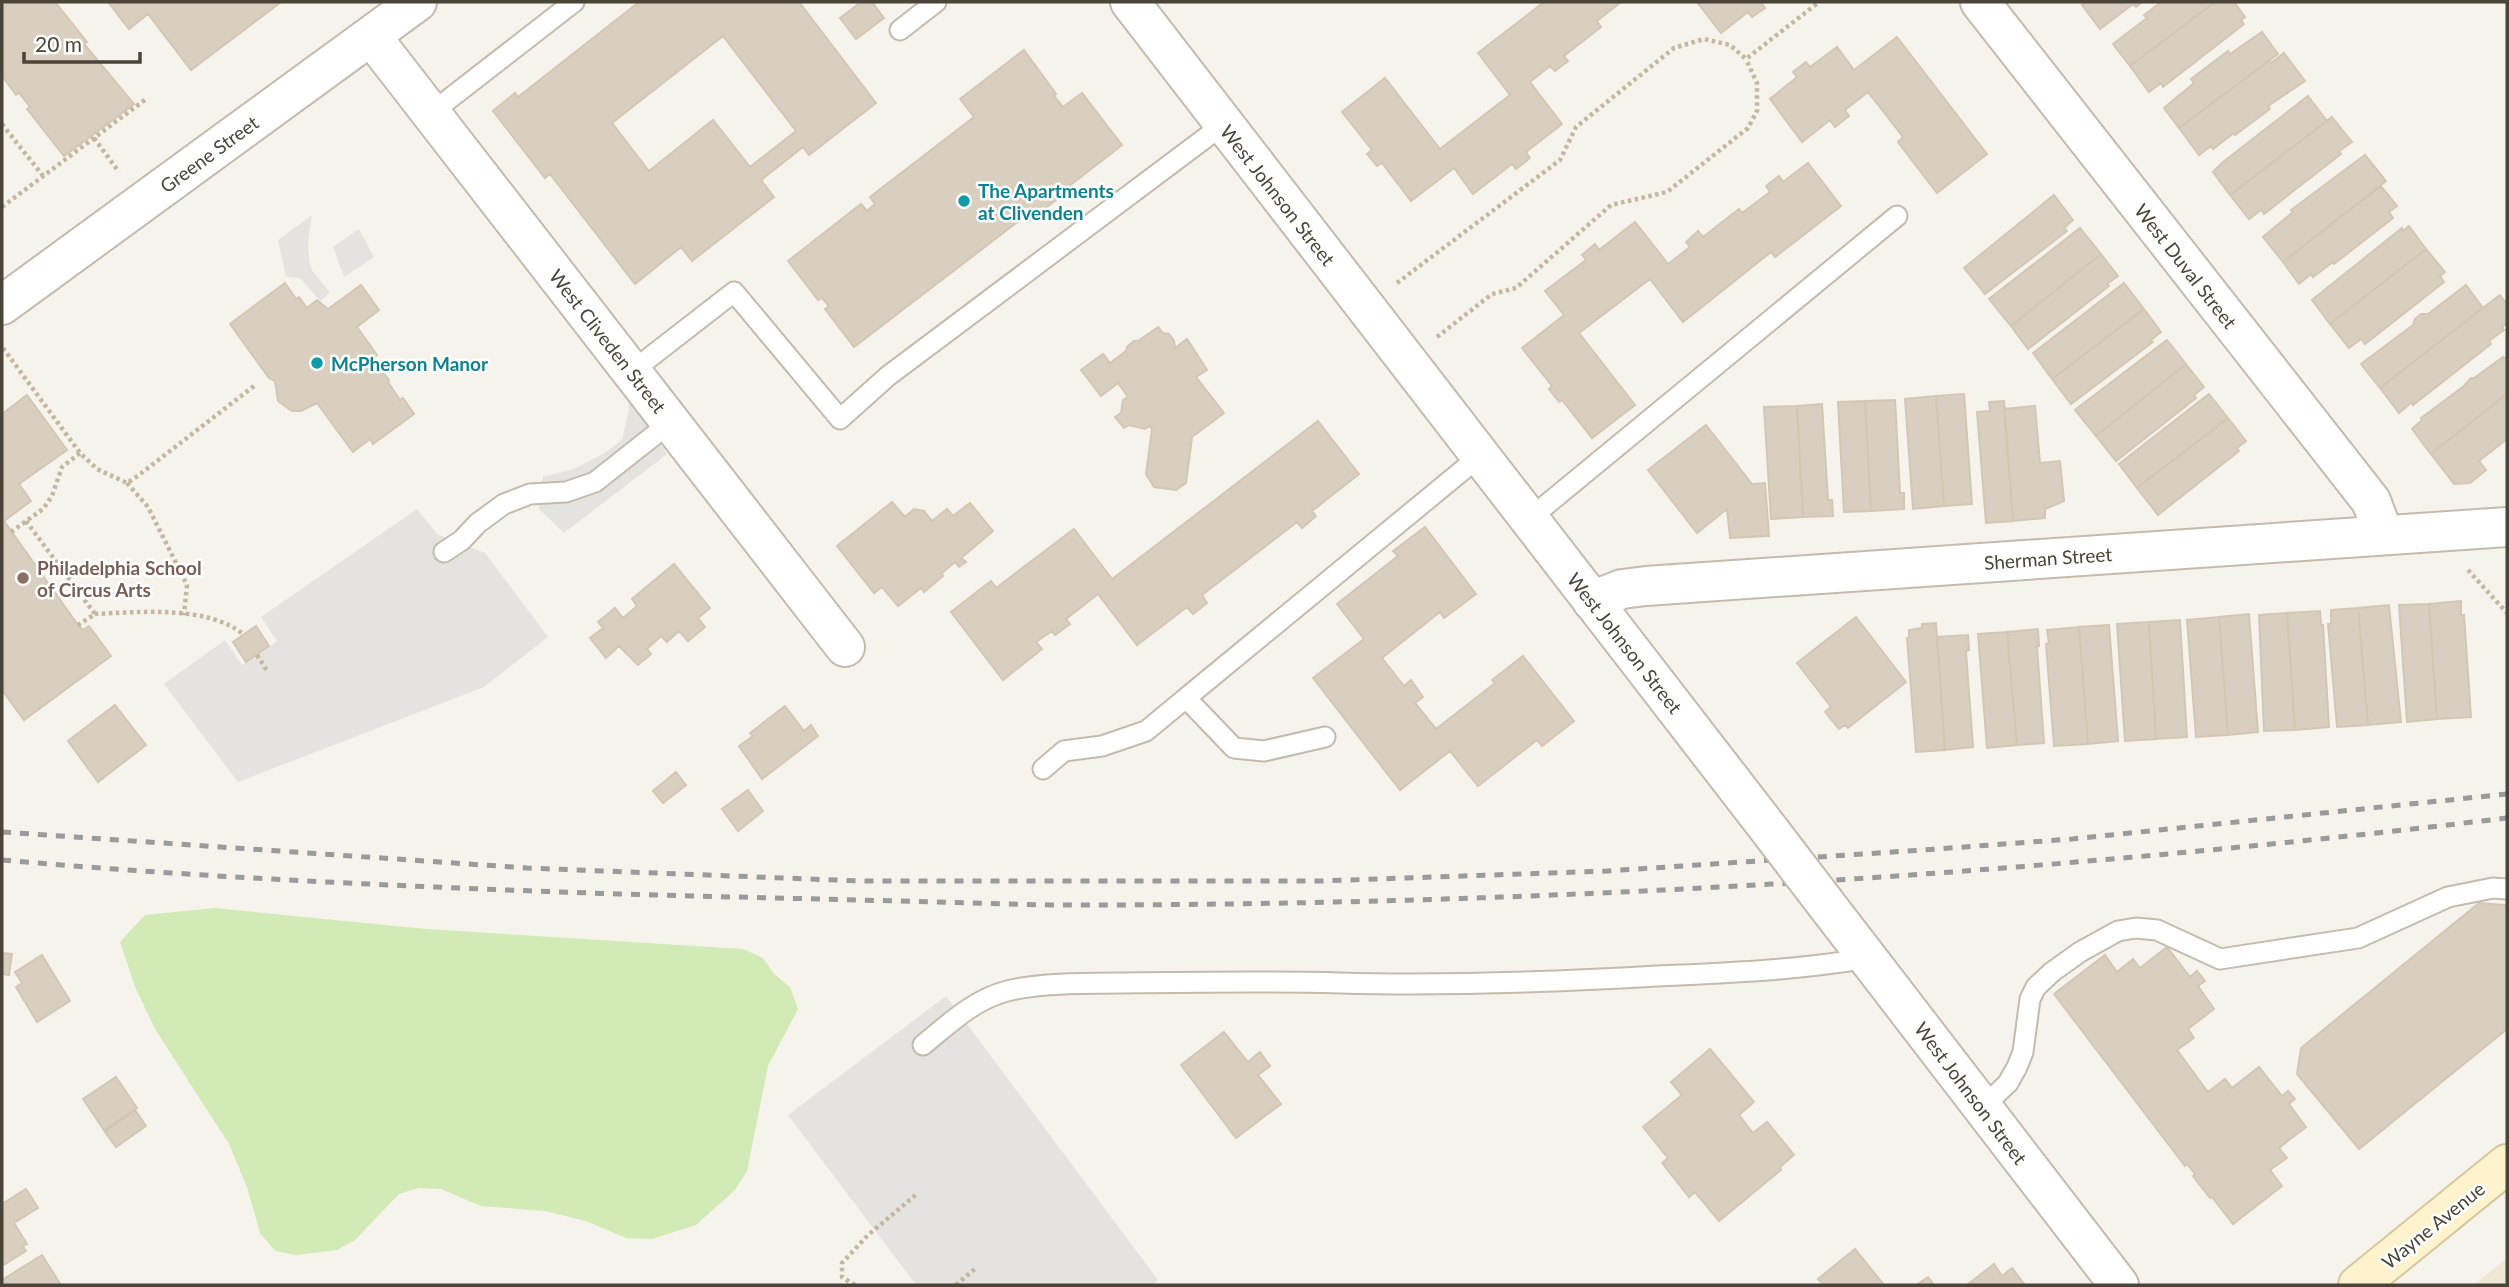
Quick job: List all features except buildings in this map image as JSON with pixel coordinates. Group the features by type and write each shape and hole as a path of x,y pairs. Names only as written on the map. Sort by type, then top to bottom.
{"main road":[{"name":"Wayne Avenue","path":"2358,1285 2507,1164"}],"street":[{"name":"Greene Street","path":"2,305 417,2"},
{"name":"West Johnson Street","path":"1130,2 2119,1285"},
{"name":"West Duval Street","path":"1980,2 2371,501 2384,535"},
{"name":"West Cliveden Street","path":"371,36 845,647"},
{"name":"Sherman Street","path":"1592,601 1622,589 1646,586 2507,527"}],"lane":[{"path":"431,113 574,2"},
{"path":"900,30 936,2"},
{"path":"631,372 734,292 840,419 888,376 1224,124"},
{"path":"1528,519 1897,216"},
{"path":"443,552 462,540 478,523 504,504 530,494 566,492 595,482 671,422"},
{"path":"1043,769 1064,751 1102,746 1146,731 1480,456"},
{"path":"1186,698 1234,748 1264,751 1325,737"},
{"path":"1982,1108 2008,1083 2017,1067 2030,999 2036,987 2080,952 2118,931 2136,928 2157,930 2220,959 2358,939 2448,897 2493,888 2507,889"},
{"path":"923,1045 969,1008 986,998 1010,990 1102,983 1578,981 1830,965 1868,958"}],"path":[{"path":"1746,59 1819,2"},
{"path":"1389,289 1560,160 1576,127 1674,48 1704,39 1730,45 1746,59 1757,83 1757,111 1748,128 1667,192 1611,205 1516,288 1492,294 1430,341"},
{"path":"2,207 146,99"},
{"path":"2,124 43,176"},
{"path":"94,138 120,173"},
{"path":"3,348 80,453 97,469 127,482 148,507 187,585 184,615"},
{"path":"127,482 254,386"},
{"path":"11,532 43,509 52,496 62,467 80,453"},
{"path":"26,521 95,614"},
{"path":"2463,564 2507,613"},
{"path":"78,625 95,614 156,611 222,621 244,635"},
{"path":"257,654 268,672"},
{"path":"855,1285 842,1277 842,1263 868,1235 918,1192"},
{"path":"956,1285 976,1268"}],"shaded area":[{"path":"312,215 308,243 309,261 312,270 330,293 320,301 300,278 286,277 278,240"},
{"path":"359,229 374,257 344,277 333,247"},
{"path":"627,393 667,454 564,533 539,509 543,477 574,469 608,451 622,439 629,410"},
{"path":"417,509 437,534 485,553 548,637 484,687 238,782 164,684 225,640 242,665 259,655 277,641 261,617"},
{"path":"946,996 1158,1280 1152,1285 916,1285 788,1115"},
{"path":"2507,1258 2507,1285 2474,1285"}],"green space":[{"path":"215,908 426,929 743,949 763,958 774,974 790,987 798,1009 768,1066 747,1171 735,1190 696,1225 652,1239 626,1238 586,1221 545,1211 481,1206 441,1189 418,1188 399,1194 355,1240 337,1250 296,1255 275,1251 260,1233 247,1187 229,1144 155,1029 135,987 120,942 145,915"}],"railway":[{"path":"2,832 527,868 861,881 1320,881 1607,871 1923,850 2072,839 2507,794"},
{"path":"2,860 310,881 619,894 1038,905 1253,904 1612,893 1970,871 2149,856 2507,818"}],"place":[{"name":"The Apartments at Clivenden","path":"964,201"},
{"name":"McPherson Manor","path":"317,363"},
{"name":"Philadelphia School of Circus Arts","path":"23,578"}]}
